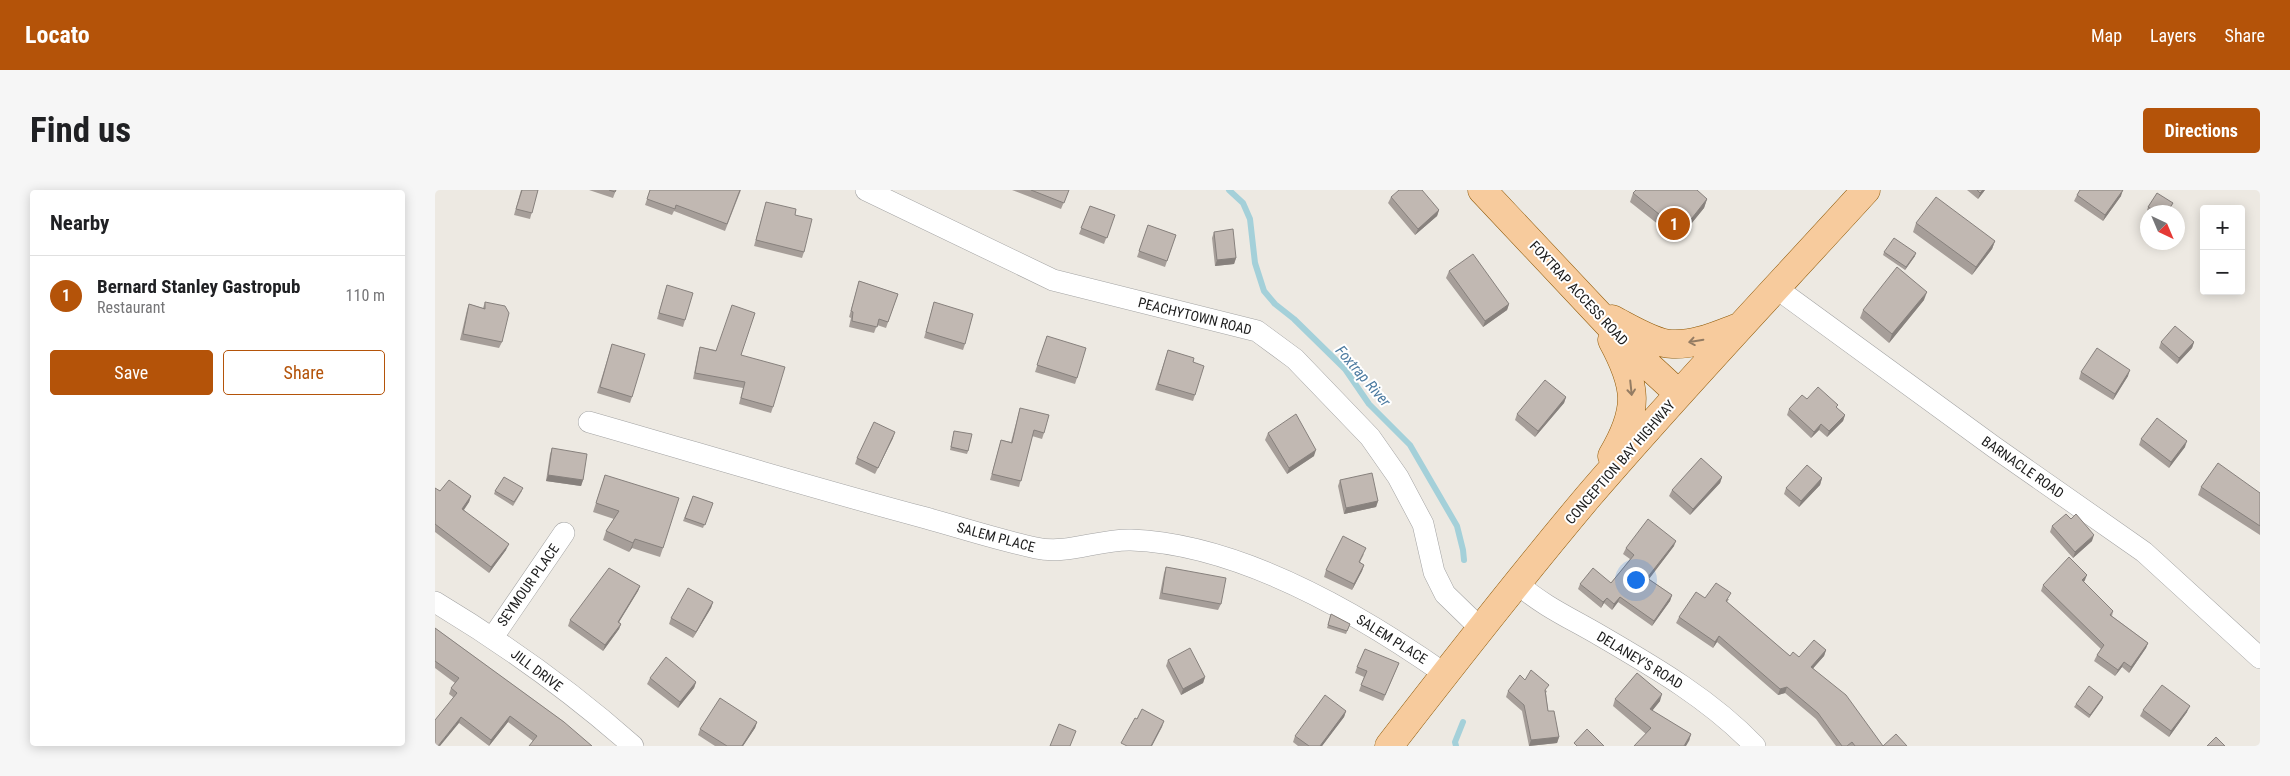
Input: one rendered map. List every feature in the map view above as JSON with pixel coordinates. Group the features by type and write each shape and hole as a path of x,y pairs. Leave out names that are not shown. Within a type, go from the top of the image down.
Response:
{"main road":[{"name":"FOXTRAP ACCESS ROAD","path":"1482,190 1639,357 1679,394"},
{"name":"CONCEPTION BAY HIGHWAY","path":"1389,746 1480,628 1587,499 1679,394 1866,190"},
{"path":"1597,312 1647,336 1671,344 1700,342 1742,326"},
{"path":"1587,499 1622,439 1632,411 1632,384 1623,360 1597,312"}],"street":[{"name":"PEACHYTOWN ROAD","path":"866,190 1053,280 1257,331 1265,336 1295,359 1370,437 1398,477 1423,524 1434,572 1445,594 1480,628"},
{"name":"BARNACLE ROAD","path":"1775,288 1994,447 2144,552 2260,658"},
{"name":"SALEM PLACE","path":"589,422 858,500 1039,549 1068,549 1129,540 1176,546 1227,558 1332,602 1390,636 1445,674"},
{"name":"SEYMOUR PLACE","path":"493,637 564,533"},
{"name":"DELANEY'S ROAD","path":"1518,584 1539,601 1632,654 1689,690 1719,711 1755,746"},
{"name":"JILL DRIVE","path":"435,602 493,637 576,699 633,746"}],"building":[{"path":"522,190 538,190 532,213 516,209"},
{"path":"650,190 740,190 727,224 676,205 675,209 647,199"},
{"path":"1031,190 1069,190 1064,203"},
{"path":"1399,190 1422,190 1439,210 1418,229 1391,197"},
{"path":"1636,190 1697,190 1707,199 1681,232 1633,193"},
{"path":"2080,190 2123,190 2105,215 2077,195"},
{"path":"2157,193 2173,203 2172,205 2149,205"},
{"path":"1936,197 1995,241 1976,267 1916,223"},
{"path":"766,202 796,209 795,215 812,219 804,252 756,240"},
{"path":"1090,206 1115,215 1107,238 1081,228"},
{"path":"1148,225 1176,235 1167,261 1139,251"},
{"path":"1233,229 1236,258 1217,260 1214,232"},
{"path":"1894,238 1916,253 1906,267 1884,252"},
{"path":"1473,254 1509,304 1485,321 1449,271"},
{"path":"1897,267 1927,292 1892,334 1863,310"},
{"path":"859,281 898,294 888,322 879,319 877,327 852,321 853,312 851,311"},
{"path":"667,285 693,293 685,320 659,313"},
{"path":"485,302 505,306 509,313 502,342 463,334 469,304 485,309"},
{"path":"934,302 973,314 965,344 926,332"},
{"path":"732,305 755,313 741,355 785,367 773,407 741,398 745,382 695,373 700,347 716,351"},
{"path":"2175,326 2194,342 2179,358 2161,342"},
{"path":"1047,336 1086,348 1077,378 1037,365"},
{"path":"612,344 645,354 632,397 600,387"},
{"path":"2097,348 2130,370 2115,394 2081,372"},
{"path":"1168,350 1194,358 1193,362 1204,366 1195,395 1158,384"},
{"path":"1545,380 1566,397 1538,431 1517,414"},
{"path":"1818,387 1838,405 1836,407 1845,415 1829,431 1821,424 1814,432 1789,409 1802,395 1807,399"},
{"path":"1020,408 1049,415 1044,433 1034,430 1021,481 992,474 1001,440 1012,443"},
{"path":"1296,414 1316,450 1289,468 1268,433"},
{"path":"2157,418 2187,441 2171,462 2141,439"},
{"path":"874,422 895,432 878,468 857,458"},
{"path":"954,431 972,434 968,451 951,447"},
{"path":"552,448 587,454 583,480 548,475"},
{"path":"1701,458 1722,477 1693,509 1672,490"},
{"path":"2218,463 2260,493 2260,526 2201,487"},
{"path":"1807,465 1822,478 1801,501 1786,488"},
{"path":"1372,473 1378,501 1346,508 1340,480"},
{"path":"605,475 679,498 663,548 635,539 633,543 606,531 619,511 596,503"},
{"path":"504,477 523,488 514,502 495,491"},
{"path":"449,480 471,496 462,509 509,544 491,567 435,524 435,488 440,491"},
{"path":"693,496 713,503 705,525 685,518"},
{"path":"2066,514 2071,519 2076,514 2094,535 2075,552 2052,526"},
{"path":"1648,519 1676,541 1647,578 1672,595 1654,621 1620,597 1614,604 1607,598 1603,602 1580,584 1593,568 1611,583 1634,555 1626,548"},
{"path":"1343,536 1366,548 1359,562 1364,565 1354,584 1326,570"},
{"path":"2069,557 2087,575 2082,580 2113,611 2110,615 2148,643 2131,667 2124,662 2118,670 2097,655 2104,645 2043,585"},
{"path":"1166,567 1226,578 1221,604 1162,593"},
{"path":"609,568 640,586 618,622 621,624 605,645 570,620"},
{"path":"1716,583 1731,593 1726,601 1790,656 1793,652 1799,657 1814,640 1826,650 1811,667 1846,695 1883,746 1855,746 1852,742 1847,746 1842,746 1818,713 1787,687 1780,689 1719,636 1715,642 1679,617 1696,592 1705,598"},
{"path":"688,588 713,602 696,632 671,618"},
{"path":"1331,614 1350,624 1347,631 1328,625"},
{"path":"435,628 564,722 592,746 529,746 537,736 510,716 491,740 461,717 438,746 435,746 435,720 457,693 451,688 459,678 435,661"},
{"path":"1190,648 1205,677 1183,689 1168,660"},
{"path":"1365,649 1399,663 1385,695 1361,685 1367,671 1357,667"},
{"path":"666,657 696,682 680,702 650,678"},
{"path":"1531,670 1549,685 1545,690 1548,711 1554,711 1559,737 1531,740 1524,705 1508,691 1520,675 1525,680"},
{"path":"1637,673 1662,694 1650,709 1691,734 1684,746 1634,746 1651,728 1615,699"},
{"path":"2162,685 2190,706 2171,731 2143,710"},
{"path":"2089,686 2103,697 2090,715 2076,704"},
{"path":"1325,695 1346,711 1320,746 1309,746 1295,736"},
{"path":"720,698 757,722 742,746 727,746 700,729"},
{"path":"1142,709 1164,721 1151,746 1127,746 1121,743 1135,718 1137,719"},
{"path":"1059,724 1076,731 1070,746 1050,746"},
{"path":"1587,729 1604,746 1577,746 1574,743"},
{"path":"1896,734 1907,746 1883,746"},
{"path":"2216,737 2225,746 2207,746"}],"waterway":[{"name":"Foxtrap River","path":"1229,190 1243,203 1250,219 1255,263 1264,291 1275,304 1294,319 1345,369 1369,404 1410,445 1457,526 1464,560"},
{"name":"Foxtrap River","path":"1456,746 1455,742 1463,722"}],"place":[{"name":"Bernard Stanley Gastropub","path":"1674,224"}]}
